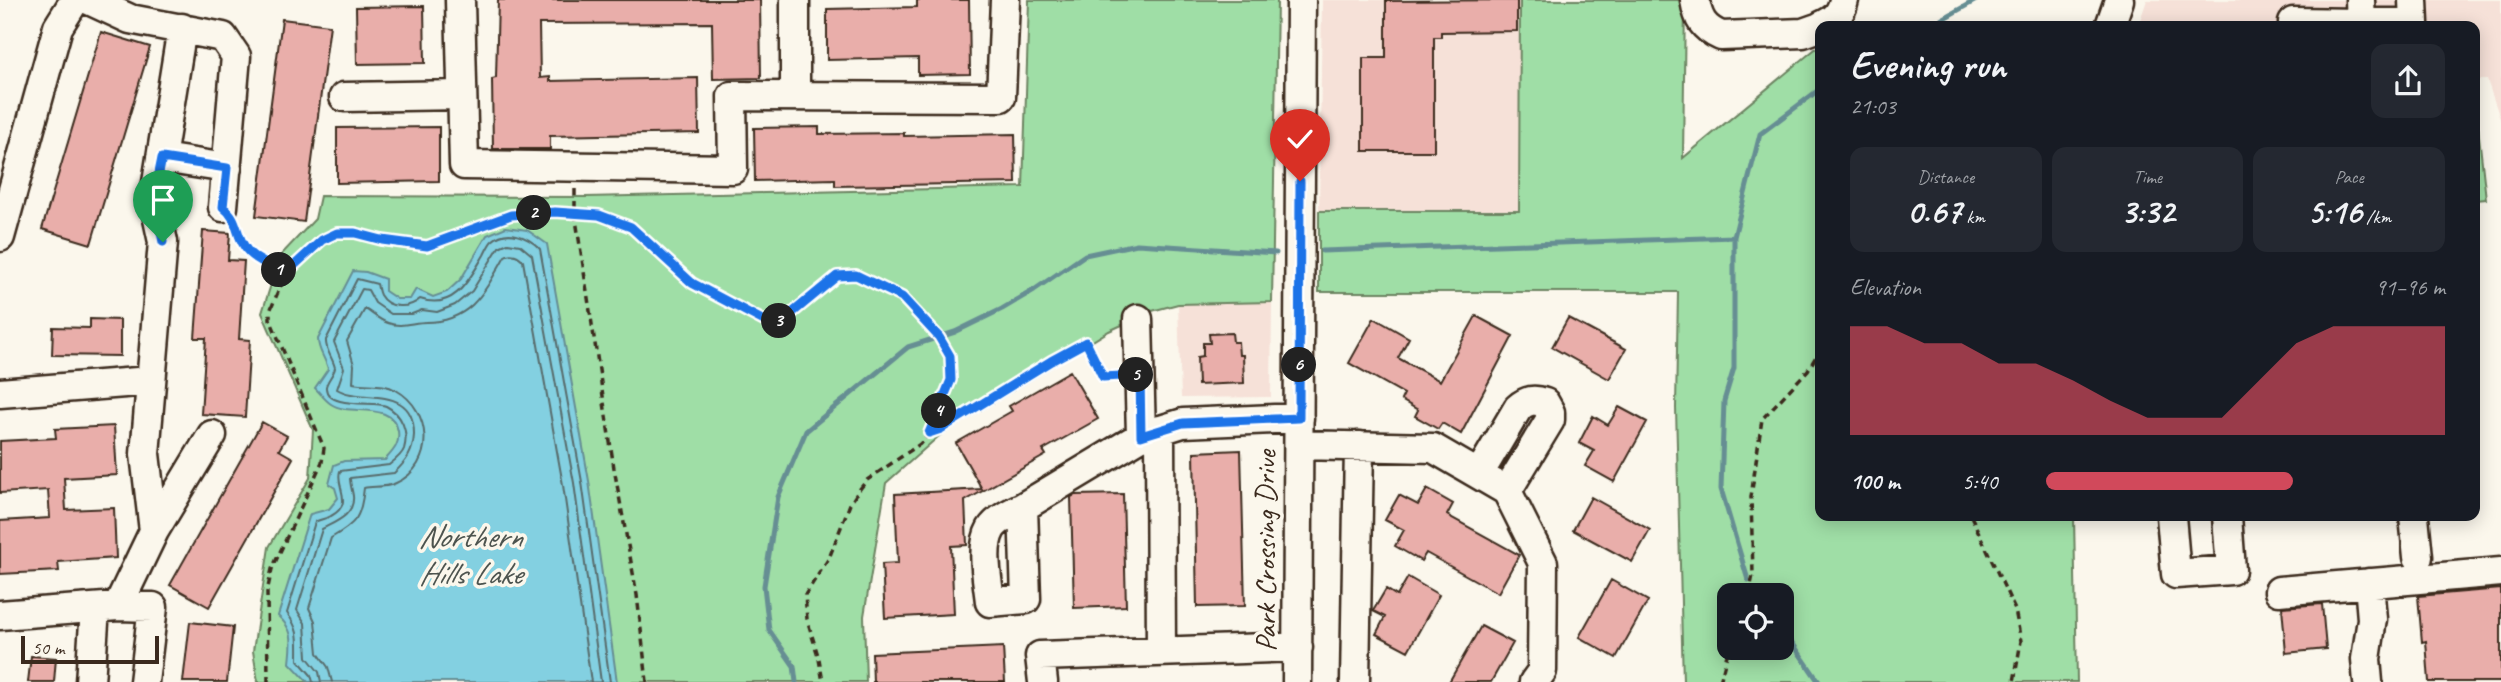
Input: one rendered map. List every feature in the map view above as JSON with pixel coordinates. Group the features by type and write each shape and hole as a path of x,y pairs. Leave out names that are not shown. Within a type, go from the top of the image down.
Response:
{"street":[{"path":"0,237 58,27 75,0"},
{"path":"89,0 130,19 223,37 236,56 223,207"},
{"path":"460,0 464,165 733,169 732,96 1001,97 1004,0"},
{"path":"795,0 795,96"},
{"name":"Park Crossing Drive","path":"1297,682 1301,0"},
{"path":"1696,0 1699,20 1709,31 1721,36 1803,33 1815,28"},
{"path":"1833,21 1842,10 1844,0"},
{"path":"2112,21 2119,0"},
{"path":"2413,0 2414,21"},
{"path":"2299,21 2360,11 2405,21"},
{"path":"154,531 145,454 149,381 163,242 155,205 182,28"},
{"path":"344,97 462,94"},
{"path":"162,158 227,168"},
{"path":"1138,319 1140,375 1151,433 1161,652"},
{"path":"0,393 149,381"},
{"path":"1479,474 1518,408 1525,402 1536,399 1545,403 1550,412 1550,420 1507,491"},
{"path":"1023,507 1151,433 1183,423 1299,431 1359,446 1433,448 1507,491 1543,563 1542,670 1534,682"},
{"path":"90,682 106,607 212,435"},
{"path":"1355,682 1359,446"},
{"path":"2171,521 2176,574 2231,570 2227,521"},
{"path":"2414,521 2418,557"},
{"path":"2279,590 2501,572"},
{"path":"2368,682 2366,659 2372,619 2369,583"},
{"path":"0,615 106,607 153,607 144,682"},
{"path":"2372,619 2385,656 2387,682"},
{"path":"1043,682 1040,656 1298,647"}],"path":[{"path":"574,166 575,213 614,468 637,595 647,682"},
{"path":"223,207 232,214 248,252 286,273"},
{"path":"268,682 267,592 272,569 322,462 324,448 270,319 270,311 286,273 322,240 337,233 355,233 427,246 511,215 575,213 599,215 631,227 692,283 764,321 778,322 786,318 837,276 856,275 902,297 939,337 950,356 951,380 929,433 920,444 867,480 859,490 850,504 829,558 805,595 807,619 823,682"},
{"path":"929,433 941,429 1086,342 1103,377 1140,375"},
{"path":"1752,583 1751,497 1762,419 1808,370 1815,358"},
{"path":"1974,521 2015,610 2021,641 2014,682"},
{"path":"1720,682 1726,660"}],"shaded area":[{"path":"1322,0 1520,0 1519,211 1319,211"},
{"path":"2147,0 2501,0 2501,121 2487,80 2480,80 2480,21 2140,21"},
{"path":"1272,302 1271,397 1181,398 1178,304"}],"green space":[{"path":"1029,0 1277,0 1272,302 1178,304 1152,311 1109,331 939,436 886,483 864,616 866,682 258,682 253,651 269,547 310,478 313,430 262,313 280,256 315,219 320,196 586,197 1023,187"},
{"path":"1520,0 1685,0 1683,158 1815,49 1815,521 2074,521 2077,682 1683,682 1676,408 1678,292 1319,292 1319,211 1519,211"},
{"path":"2480,144 2486,199 2480,200"}],"water":[{"name":"Northern Hills Lake","path":"506,227 527,230 547,244 589,481 617,682 308,682 290,663 290,632 278,616 310,514 329,509 338,498 335,488 329,484 334,465 344,461 385,460 396,447 398,440 394,421 388,416 379,412 339,408 315,388 328,369 318,339 353,271 366,272 385,279 385,291 397,299 410,299 416,289 433,297 447,292 461,279 487,235"}],"building":[{"path":"498,0 760,0 761,78 713,79 712,23 539,24 540,78 550,77 550,81 698,78 699,133 550,136 550,149 493,149 492,79 496,78"},
{"path":"917,0 969,0 970,74 918,75 918,58 827,60 827,9 917,7"},
{"path":"1517,0 1517,31 1441,32 1441,37 1434,37 1434,151 1363,151 1363,58 1386,58 1386,1"},
{"path":"424,6 425,63 357,64 356,7"},
{"path":"282,19 330,25 304,222 256,216"},
{"path":"101,32 150,47 91,244 42,229"},
{"path":"439,127 439,181 337,183 337,128"},
{"path":"819,127 819,134 1015,134 1016,183 835,186 835,179 755,181 754,128"},
{"path":"203,231 230,233 228,260 244,261 239,339 250,340 245,417 201,414 206,338 195,338"},
{"path":"1476,316 1513,336 1461,434 1442,423 1438,429 1415,416 1418,410 1401,400 1404,394 1349,363 1374,318 1409,338 1398,358 1440,381"},
{"path":"1568,318 1626,349 1609,379 1552,347"},
{"path":"90,319 120,320 120,356 52,355 53,327 90,328"},
{"path":"1232,333 1233,342 1238,342 1239,355 1243,355 1244,383 1198,385 1197,357 1203,356 1203,343 1210,343 1209,334"},
{"path":"1070,371 1098,419 1043,450 1046,455 965,501 967,545 951,546 954,614 885,618 882,564 898,563 895,494 982,489 956,443 1012,411 1009,406"},
{"path":"1619,407 1647,422 1614,482 1585,466 1594,451 1579,443 1593,416 1608,425"},
{"path":"262,422 287,436 279,450 293,458 209,607 170,585"},
{"path":"114,426 117,475 64,478 66,510 114,508 116,558 58,562 59,571 0,574 0,521 50,518 48,490 0,493 0,441 56,438 55,429"},
{"path":"1241,450 1245,606 1197,607 1194,452"},
{"path":"1427,489 1453,504 1447,515 1519,555 1498,593 1426,553 1421,561 1395,546 1404,530 1385,520 1399,495 1418,505"},
{"path":"1123,494 1126,606 1074,608 1071,497"},
{"path":"1591,497 1650,530 1632,562 1573,530"},
{"path":"1408,577 1439,595 1408,651 1376,634 1385,617 1373,611 1386,589 1397,596"},
{"path":"1611,580 1648,601 1616,658 1579,637"},
{"path":"2501,589 2501,682 2429,682 2426,641 2422,642 2418,596"},
{"path":"2322,604 2326,649 2286,653 2282,607"},
{"path":"190,622 233,627 227,682 183,682"},
{"path":"1481,626 1513,643 1491,682 1449,682"},
{"path":"1003,647 1005,682 873,682 872,653"},
{"path":"31,656 56,658 54,682 28,682"}],"waterway":[{"path":"1939,21 1976,0"},
{"path":"1748,580 1721,489 1724,401 1734,368 1734,237 1760,134 1815,93"},
{"path":"1322,251 1734,237"},
{"path":"796,682 794,666 769,630 764,586 778,497 806,431 908,347 955,332 1002,309 1085,255 1137,244 1276,253"},
{"path":"1794,646 1819,682"}],"route":[{"path":"163,242 155,205 162,158 227,168 223,207 232,214 240,238 248,252 286,273 322,240 337,233 355,233 427,246 511,215 555,212 599,215 631,227 692,283 764,321 778,322 786,318 837,276 856,275 902,297 939,337 950,356 951,380 929,433 941,429 1086,342 1103,377 1140,375 1141,436 1183,423 1299,418 1300,181"}]}
